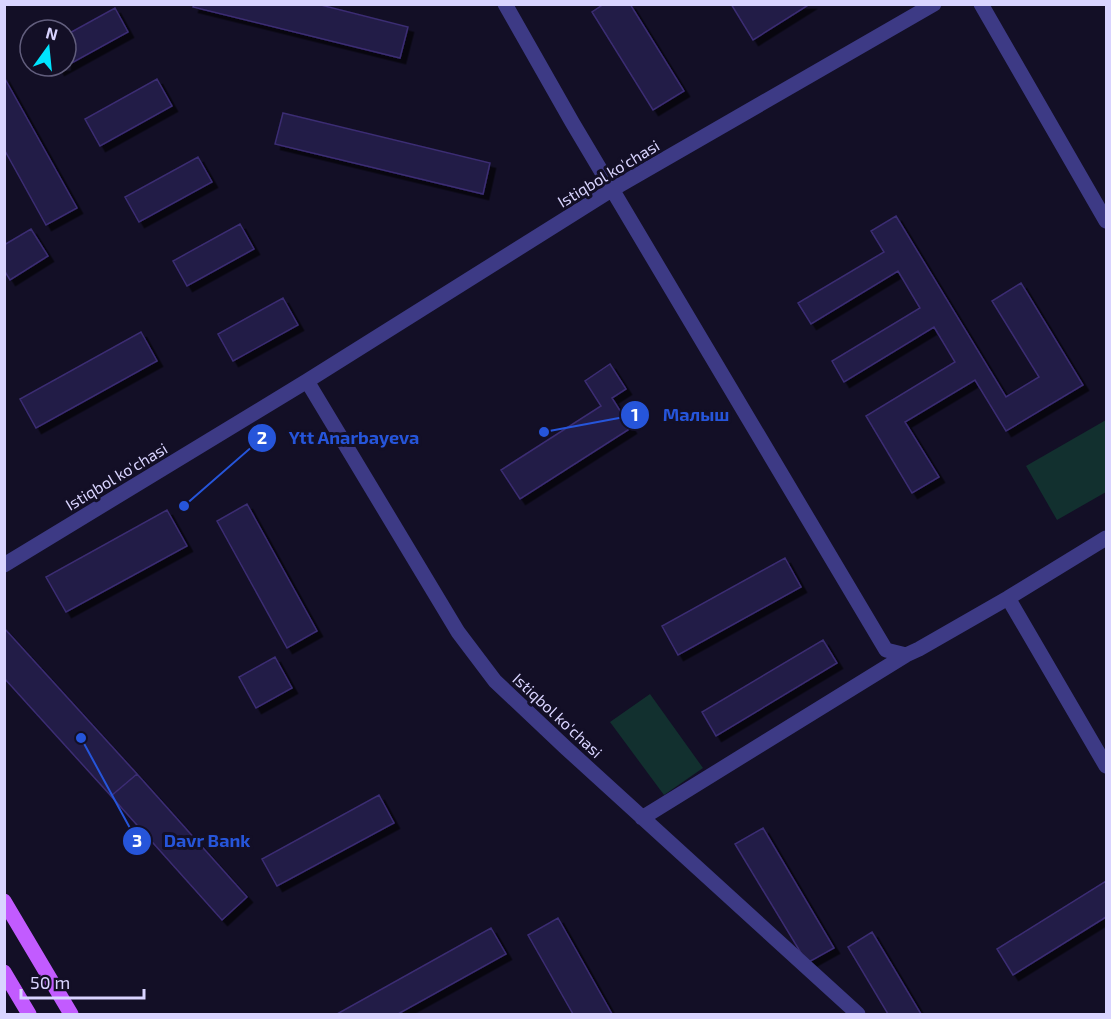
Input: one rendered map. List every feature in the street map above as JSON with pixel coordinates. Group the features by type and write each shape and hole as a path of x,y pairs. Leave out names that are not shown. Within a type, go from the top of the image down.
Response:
{"main road":[{"path":"4,901 71,1014"},
{"path":"4,972 29,1014"}],"street":[{"path":"505,4 572,122 886,650 906,654"},
{"name":"Istiqbol ko'chasi","path":"4,565 307,381 613,189 934,4"},
{"path":"981,4 1107,221"},
{"name":"Istiqbol ko'chasi","path":"307,381 458,632 495,681 858,1014"},
{"path":"642,818 906,654 919,649 1008,598 1107,538"},
{"path":"1008,598 1101,744 1107,766"}],"green space":[{"path":"1106,420 1106,492 1057,520 1026,466"},
{"path":"650,694 703,768 664,795 610,722"}],"building":[{"path":"194,4 317,4 408,27 400,58 193,7"},
{"path":"604,4 630,4 684,91 653,110 592,12"},
{"path":"731,4 810,4 753,40"},
{"path":"115,8 128,32 78,60 78,28"},
{"path":"4,77 77,208 46,225 4,149"},
{"path":"157,79 172,106 100,146 85,119"},
{"path":"283,113 490,163 483,194 275,144"},
{"path":"198,157 212,182 139,222 125,197"},
{"path":"896,216 1006,397 1039,377 992,301 1021,283 1083,385 1006,431 975,380 905,422 939,477 912,493 866,416 955,362 934,327 844,382 832,361 920,308 898,271 811,324 798,303 884,252 871,231"},
{"path":"240,224 254,249 187,286 173,261"},
{"path":"31,229 48,256 10,280 4,270 4,245"},
{"path":"283,298 298,325 233,361 218,334"},
{"path":"141,332 157,361 36,428 20,399"},
{"path":"610,364 626,389 612,398 631,428 520,499 501,470 601,406 585,381"},
{"path":"247,504 317,631 287,648 217,521"},
{"path":"167,510 187,546 66,612 46,577"},
{"path":"785,558 801,587 678,655 662,626"},
{"path":"4,628 137,774 111,796 4,678"},
{"path":"823,640 837,663 716,736 702,712"},
{"path":"275,657 292,688 256,708 239,677"},
{"path":"137,774 247,897 222,920 111,796"},
{"path":"379,795 394,823 277,886 262,859"},
{"path":"763,828 834,948 807,963 735,844"},
{"path":"1106,881 1106,917 1013,975 997,949"},
{"path":"558,918 612,1014 573,1014 528,935"},
{"path":"491,928 506,954 398,1014 337,1014"},
{"path":"872,932 921,1014 888,1014 848,947"}],"place":[{"name":"Малыш","path":"544,432"},
{"name":"Ytt Anarbayeva","path":"184,506"},
{"name":"Davr Bank","path":"81,738"}]}
